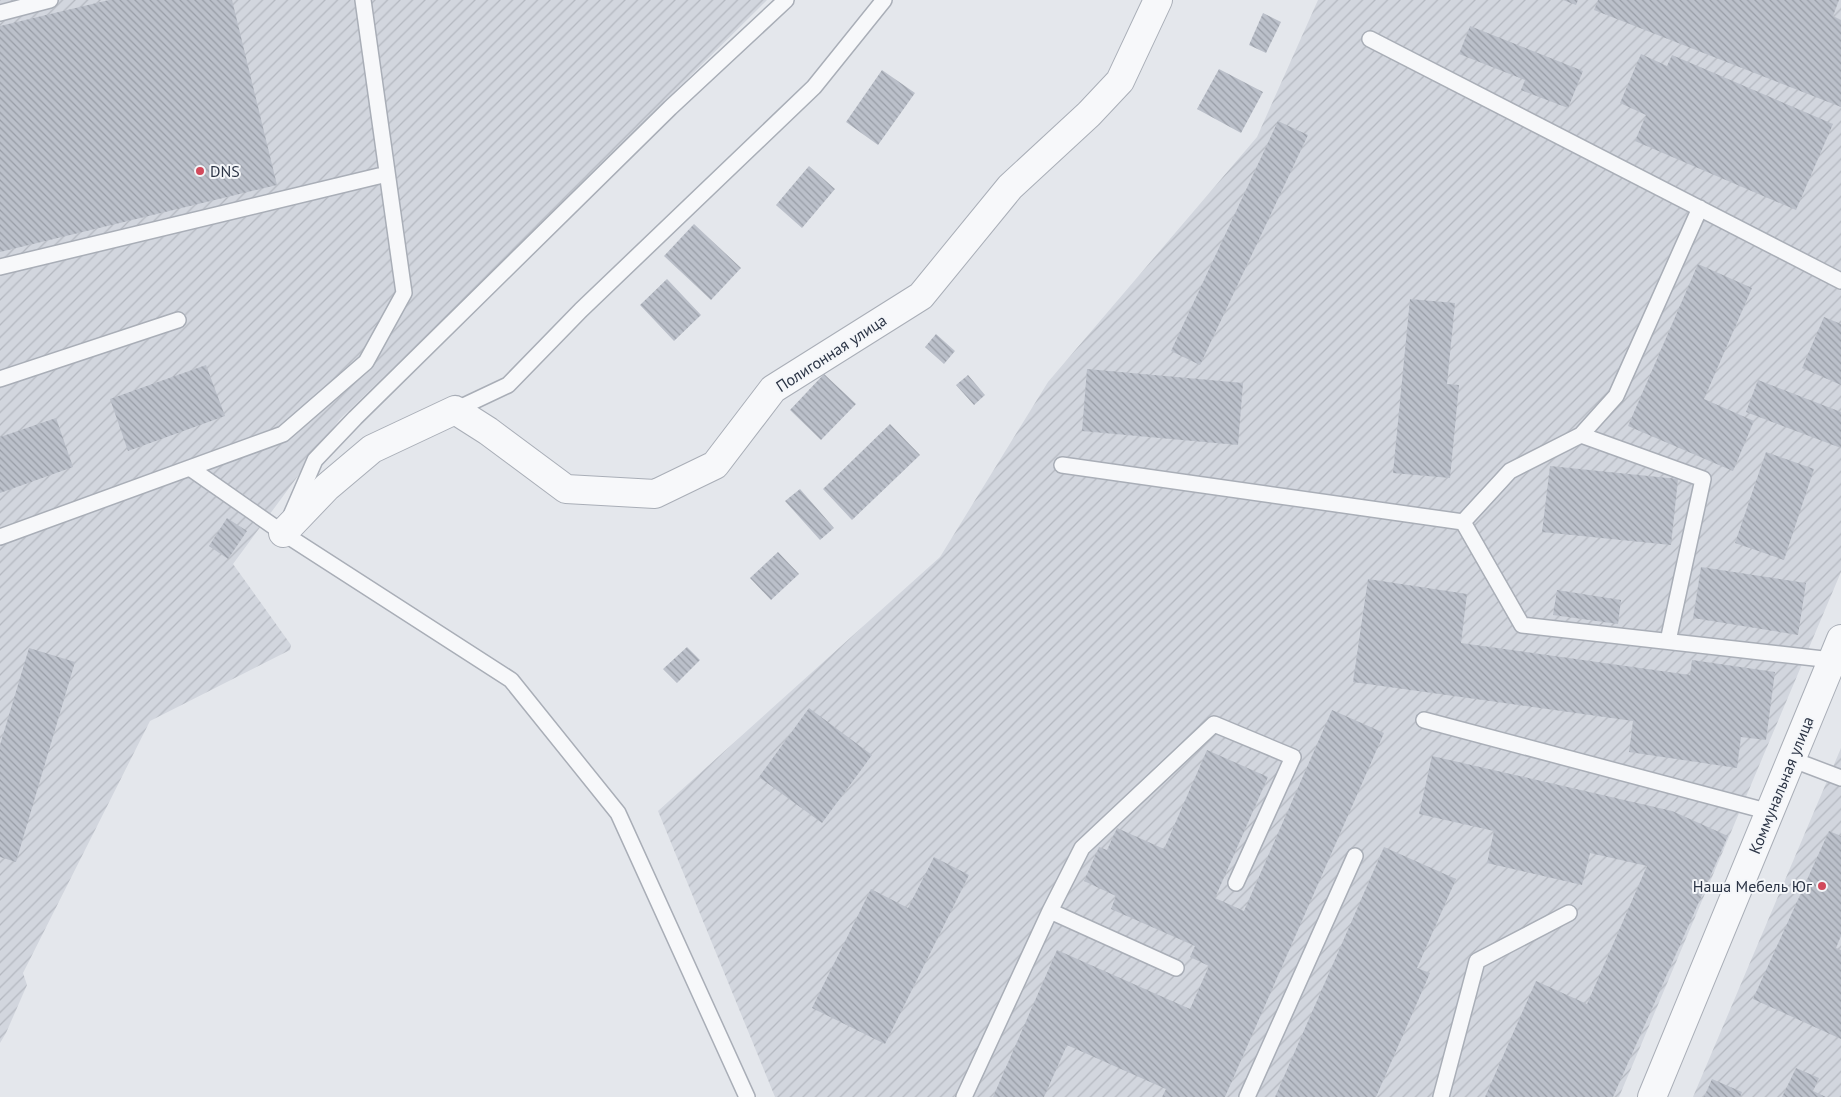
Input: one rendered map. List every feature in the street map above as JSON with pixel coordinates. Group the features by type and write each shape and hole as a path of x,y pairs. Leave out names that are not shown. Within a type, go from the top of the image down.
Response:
{"street":[{"name":"Полигонная улица","path":"455,410 488,431 566,489 655,494 714,465 773,389 922,296 1010,188 1089,114 1120,81 1158,0"},
{"path":"283,533 327,488 372,449 455,410"},
{"name":"Коммунальная улица","path":"1652,1097 1837,650"}],"lane":[{"path":"0,13 50,0"},
{"path":"0,537 283,434 366,362 404,293 363,0"},
{"path":"283,533 315,460 348,425 670,108 786,0"},
{"path":"455,410 508,384 581,310 814,87 884,0"},
{"path":"1370,39 1841,281"},
{"path":"0,267 387,174"},
{"path":"1463,522 1510,471 1581,435 1616,396 1700,208"},
{"path":"0,379 178,320"},
{"path":"1581,435 1703,479 1668,642"},
{"path":"1062,465 1463,522"},
{"path":"190,468 283,533 511,680 618,813 747,1097"},
{"path":"1463,522 1522,625 1668,642 1837,650"},
{"path":"1424,720 1770,812"},
{"path":"964,1097 1050,910 1082,848 1214,724 1293,757 1236,883"},
{"path":"1791,759 1841,778"},
{"path":"1247,1097 1355,856"},
{"path":"1050,910 1176,968"},
{"path":"1441,1097 1477,961 1569,913"}],"shaded area":[{"path":"0,0 767,0 513,252 340,419 233,564 291,645 290,650 150,721 23,973 27,985 0,1043"},
{"path":"1318,0 1841,0 1841,572 1619,1097 775,1097 658,811 940,557 1048,382 1257,137"},
{"path":"1841,748 1841,1097 1693,1097"}],"building":[{"path":"109,0 232,0 277,185 0,252 0,26"},
{"path":"1563,0 1578,0 1576,5"},
{"path":"1598,0 1839,0 1833,16 1841,20 1841,107 1594,10"},
{"path":"1263,13 1281,22 1266,53 1249,45"},
{"path":"1470,26 1583,71 1568,108 1521,90 1525,80 1459,54"},
{"path":"1641,54 1667,66 1672,55 1833,124 1796,210 1635,141 1646,115 1620,103"},
{"path":"1219,69 1263,92 1241,133 1197,109"},
{"path":"882,70 915,93 878,145 846,122"},
{"path":"1278,121 1308,135 1200,365 1171,351"},
{"path":"809,166 835,189 802,228 776,205"},
{"path":"694,224 741,268 711,300 664,256"},
{"path":"1698,264 1752,288 1704,399 1754,421 1733,471 1628,426"},
{"path":"667,279 701,315 674,341 640,305"},
{"path":"1410,299 1455,303 1447,384 1459,385 1450,478 1393,473"},
{"path":"1824,317 1841,324 1841,385 1802,368"},
{"path":"936,334 955,351 944,364 925,347"},
{"path":"206,365 225,416 128,451 110,399"},
{"path":"1087,369 1243,383 1238,445 1082,431"},
{"path":"824,374 856,404 821,440 790,410"},
{"path":"968,375 985,395 974,405 956,385"},
{"path":"1758,380 1841,412 1841,448 1746,412"},
{"path":"56,418 73,467 0,493 0,437"},
{"path":"890,424 920,455 852,520 823,489"},
{"path":"1766,452 1814,469 1784,560 1735,543"},
{"path":"1550,466 1678,479 1671,545 1542,532"},
{"path":"800,489 834,528 820,540 785,501"},
{"path":"227,518 247,531 228,559 209,546"},
{"path":"778,552 799,574 771,600 750,578"},
{"path":"1701,567 1806,583 1798,635 1693,618"},
{"path":"1368,579 1467,594 1461,643 1690,675 1692,660 1775,672 1766,740 1741,737 1737,768 1629,752 1633,721 1353,682"},
{"path":"1557,590 1621,600 1618,624 1553,615"},
{"path":"687,647 700,660 677,683 663,669"},
{"path":"29,648 75,662 16,862 0,857 0,745"},
{"path":"809,708 872,755 822,823 759,777"},
{"path":"1332,710 1384,733 1225,1097 1162,1097 1166,1089 1067,1045 1044,1097 993,1097 1057,950 1190,1009 1209,966 1190,957 1195,946 1111,909 1116,896 1084,881 1099,847 1107,850 1117,828 1164,849 1207,750 1268,777 1215,898 1244,911"},
{"path":"1432,756 1672,811 1728,836 1613,1097 1485,1097 1536,981 1587,1004 1647,866 1590,853 1582,885 1487,863 1494,831 1419,814"},
{"name":"Наша Мебель Юг","path":"1829,831 1841,836 1841,936 1836,948 1841,950 1841,1039 1753,999"},
{"path":"1384,847 1456,879 1417,968 1430,973 1376,1097 1275,1097"},
{"path":"934,857 969,875 885,1044 812,1008 871,889 908,908"},
{"path":"1796,1068 1819,1078 1813,1091 1826,1097 1782,1097"},
{"path":"1712,1079 1742,1092 1740,1097 1704,1097"}],"place":[{"name":"DNS","path":"200,171"},
{"name":"Наша Мебель Юг","path":"1822,886"}]}
